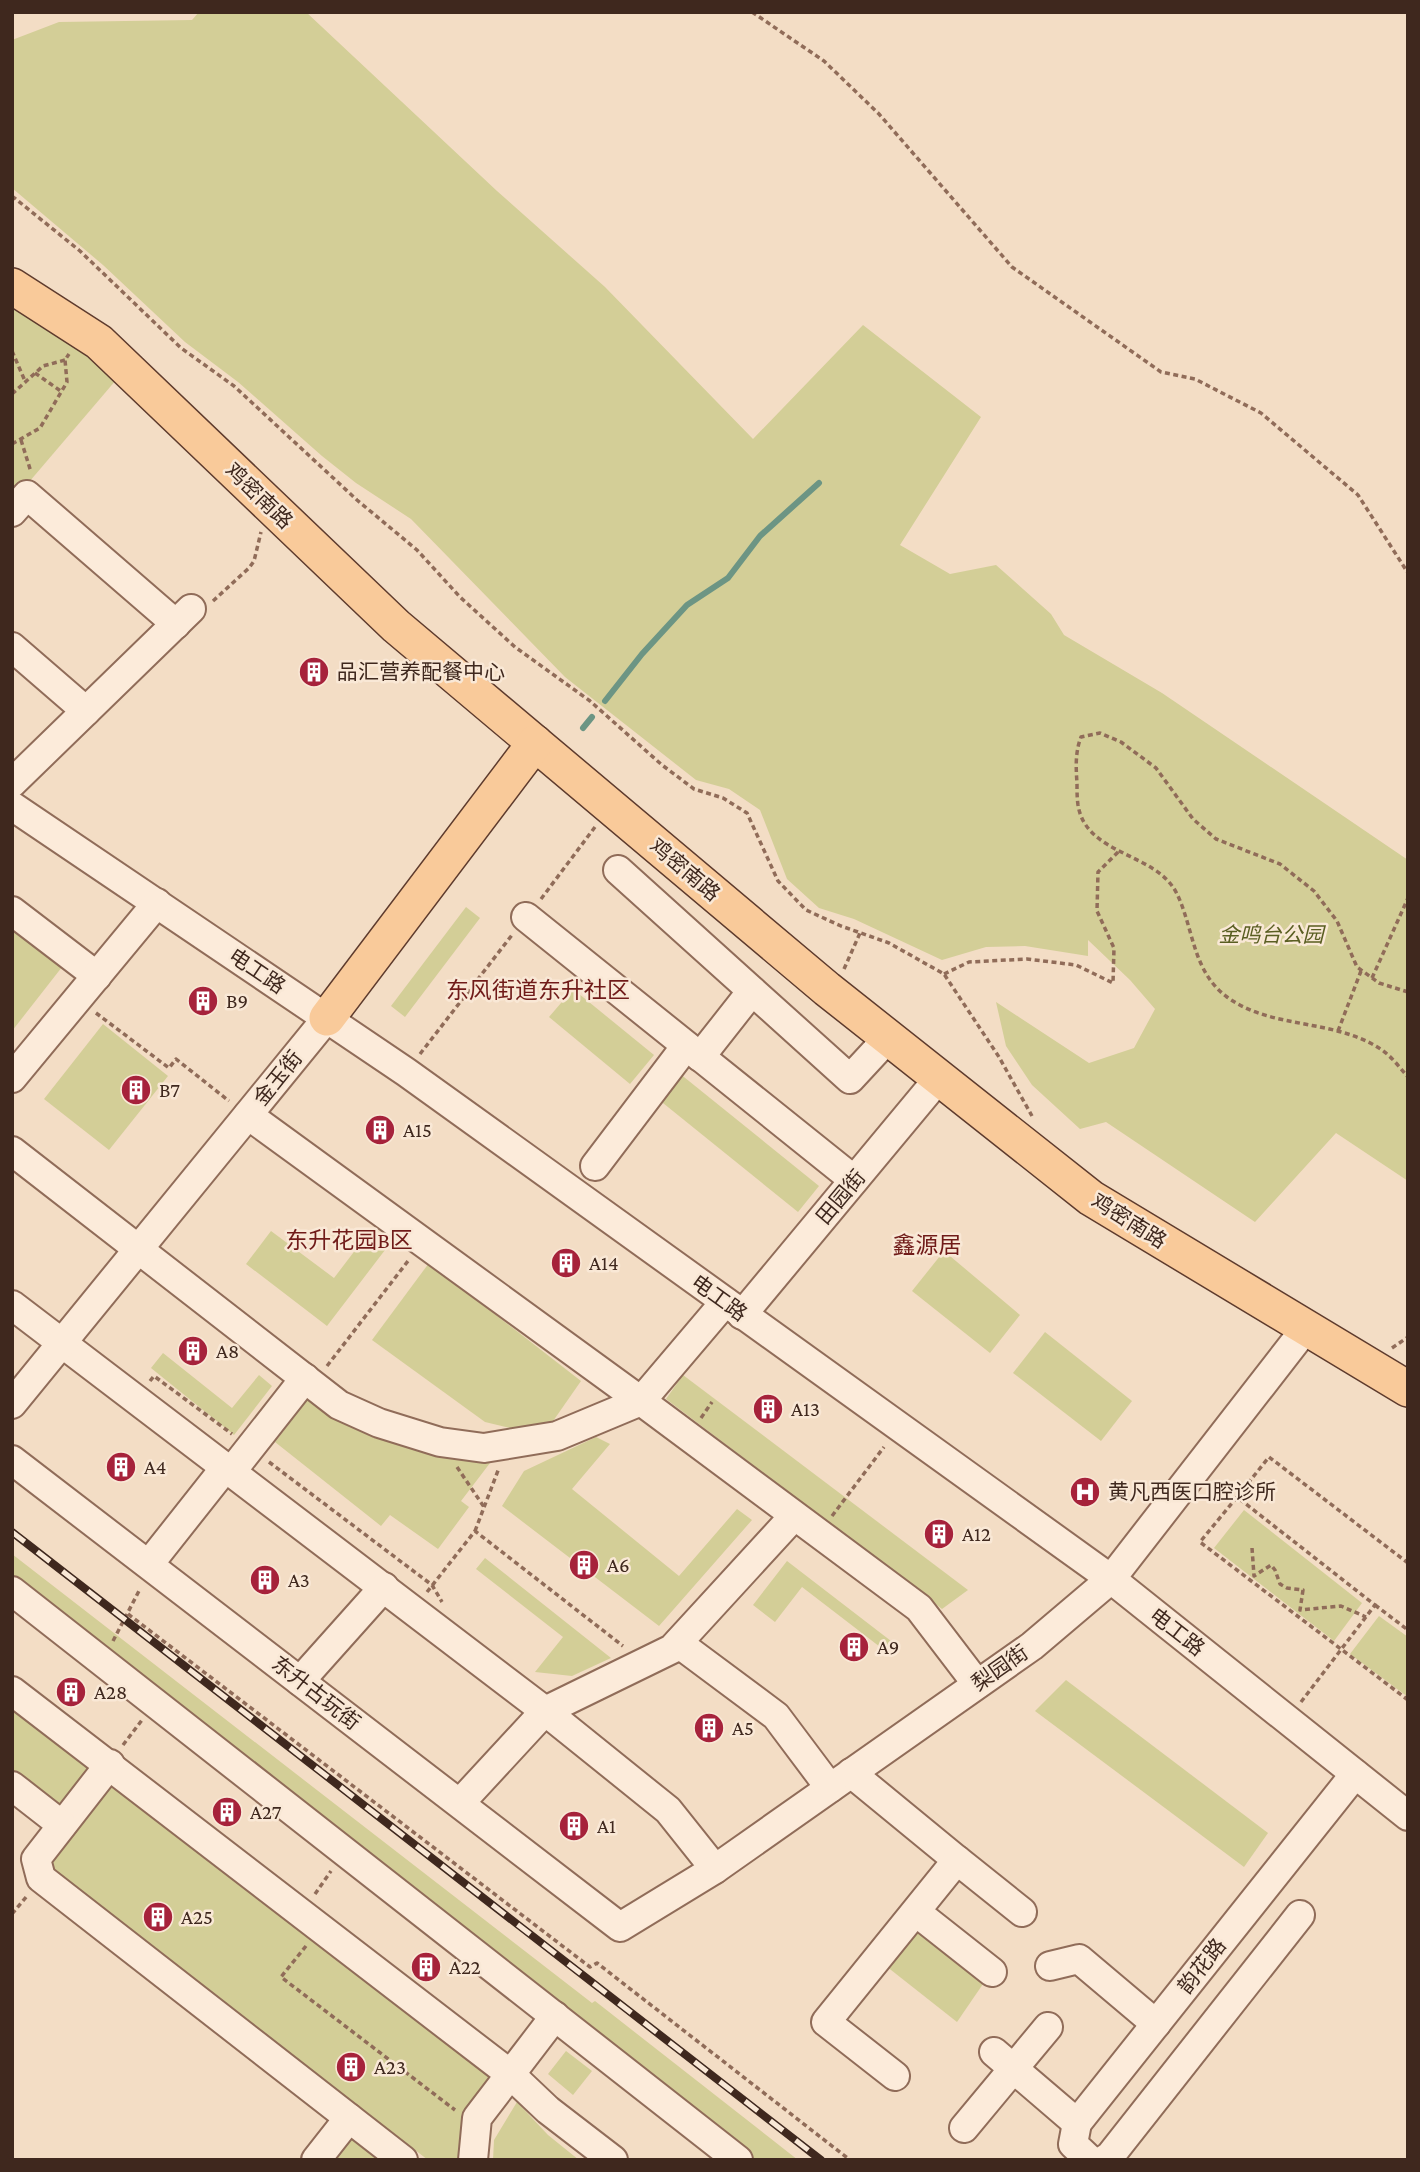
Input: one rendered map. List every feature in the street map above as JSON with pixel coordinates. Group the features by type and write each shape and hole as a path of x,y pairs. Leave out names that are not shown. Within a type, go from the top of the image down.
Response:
{"main road":[{"name":"鸡密南路","path":"12,286 99,342 396,626 816,981 888,1038 1091,1198 1408,1389"},
{"name":"金玉街","path":"327,1018 534,743"}],"street":[{"path":"12,783 183,616 20,504"},
{"path":"12,647 86,711"},
{"name":"电工路","path":"12,806 406,1072 1111,1579 1408,1816"},
{"path":"618,870 850,1079 888,1038"},
{"path":"12,1078 157,903"},
{"path":"12,911 97,976"},
{"path":"526,918 854,1180"},
{"path":"595,1166 693,1051 752,991"},
{"name":"金玉街","path":"12,1404 327,1018"},
{"name":"田园街","path":"641,1401 734,1309 854,1180 939,1078"},
{"path":"248,1115 641,1401 919,1608 977,1685"},
{"path":"12,1151 138,1250 314,1374 340,1405 379,1423 440,1442 484,1448 557,1436 641,1401"},
{"path":"12,1305 545,1711 668,1810 715,1869"},
{"name":"梨园街","path":"620,1927 715,1869 977,1685 1032,1646 1111,1579 1306,1328"},
{"path":"149,1564 314,1374"},
{"name":"东升古玩街","path":"12,1460 620,1927"},
{"path":"460,1803 545,1711 672,1649 794,1516"},
{"path":"300,1681 384,1587"},
{"path":"12,1591 738,2160"},
{"path":"678,1643 776,1716 840,1781 957,1860 1022,1912"},
{"path":"12,1691 110,1763 510,2074 548,2109 612,2160"},
{"path":"110,1763 36,1859 41,1878 403,2160"},
{"name":"韵花路","path":"1077,2123 1355,1773"},
{"path":"12,1786 62,1825"},
{"path":"895,2076 826,2022 957,1860"},
{"path":"916,1912 992,1972"},
{"path":"1104,2160 1110,2156 1300,1915"},
{"path":"1233,1927 1267,1956"},
{"path":"1050,1966 1079,1959 1184,2062"},
{"path":"1189,1982 1225,2010"},
{"path":"473,2160 477,2118 555,2016"},
{"path":"964,2128 1003,2060 1048,2026"},
{"path":"1003,2060 1077,2123 1073,2144 1090,2160"},
{"path":"1108,2085 1144,2113"},
{"path":"316,2160 349,2118"}],"path":[{"path":"752,12 824,61 879,114 1012,267 1161,372 1195,379 1261,413 1358,495 1408,573"},
{"path":"12,196 80,251 181,348 234,386 356,500 417,550 460,597 514,647 590,701 662,765 694,789 723,798 747,813 778,881 806,910 890,943 944,974 999,1057 1037,1125"},
{"path":"12,394 43,366 65,360 86,334"},
{"path":"12,351 25,381"},
{"path":"12,444 40,428 67,382 65,360"},
{"path":"35,373 62,392"},
{"path":"20,504 33,485 28,458 21,440"},
{"path":"183,616 215,600 250,568 264,524"},
{"path":"1408,992 1379,984 1357,967 1337,921 1314,891 1280,864 1216,839 1193,819 1156,768 1121,742 1100,733 1080,737 1075,752 1078,808 1088,828 1109,846 1164,874 1177,894 1196,955 1208,978 1226,996 1253,1013 1350,1034 1383,1051 1408,1077"},
{"path":"406,1072 601,820"},
{"path":"944,974 969,962 1027,959 1076,965 1113,982 1114,948 1097,911 1098,872 1119,851"},
{"path":"1372,978 1408,898"},
{"path":"842,972 860,933"},
{"path":"1338,1031 1361,970"},
{"path":"78,999 169,1068 176,1059 248,1115"},
{"path":"314,1374 422,1243"},
{"path":"135,1399 154,1376 432,1585 443,1604"},
{"path":"440,1442 484,1507"},
{"path":"413,1609 475,1531 508,1444"},
{"path":"818,1534 884,1447"},
{"path":"1408,1563 1269,1457 1200,1542 1408,1700"},
{"path":"1237,1497 1408,1630"},
{"path":"475,1531 644,1663"},
{"path":"1252,1548 1254,1576 1271,1565 1280,1584 1287,1588 1303,1590 1300,1610 1341,1606 1366,1617"},
{"path":"104,1664 149,1564"},
{"path":"1287,1720 1375,1605"},
{"path":"128,1614 590,1966 597,1963 850,2160"},
{"path":"110,1763 155,1703"},
{"path":"345,1852 281,1977 476,2126"}],"green space":[{"name":"金鸣台公园","path":"199,12 306,12 497,191 605,287 753,439 863,325 981,417 900,545 950,574 996,565 1051,614 1064,635 1162,693 1408,860 1408,1181 1336,1133 1255,1222 1106,1122 1080,1129 1032,1085 1006,1046 996,1002 1089,1063 1134,1048 1155,1009 1130,980 1088,940 1088,956 1025,946 986,947 942,960 854,919 819,908 787,879 760,810 729,789 696,780 565,677 411,519 356,483 322,456 238,382 185,342 103,265 12,188 12,40 59,22 192,20"},
{"path":"12,298 122,373 12,502"},
{"path":"466,907 480,918 405,1017 391,1006"},
{"path":"12,928 62,967 12,1031"},
{"path":"573,989 654,1055 630,1084 549,1017"},
{"path":"103,1024 168,1076 109,1150 44,1099"},
{"path":"679,1073 819,1186 798,1212 658,1099"},
{"path":"271,1231 334,1278 366,1236 385,1250 327,1326 246,1264"},
{"path":"944,1251 1020,1315 990,1353 912,1291"},
{"path":"429,1263 581,1381 551,1424 514,1429 485,1422 372,1340"},
{"path":"1045,1332 1132,1401 1101,1441 1013,1373"},
{"path":"163,1353 232,1408 259,1375 272,1386 234,1435 151,1368"},
{"path":"683,1375 968,1590 942,1609 666,1399"},
{"path":"314,1391 389,1438 490,1463 461,1501 469,1507 438,1549 390,1515 381,1526 275,1442"},
{"path":"596,1437 610,1444 572,1489 679,1576 737,1509 752,1520 659,1626 502,1506 524,1471"},
{"path":"1244,1510 1362,1603 1334,1641 1214,1548"},
{"path":"12,1554 798,2160 756,2160 12,1579"},
{"path":"485,1558 611,1658 572,1676 535,1672 563,1637 476,1569"},
{"path":"787,1561 891,1641 884,1650 802,1587 775,1622 753,1605"},
{"path":"1379,1616 1408,1637 1408,1697 1350,1654"},
{"path":"1066,1680 1268,1833 1244,1867 1035,1711"},
{"path":"12,1709 93,1768 63,1809 12,1771"},
{"path":"112,1781 496,2076 463,2160 428,2160 47,1866"},
{"path":"917,1927 985,1981 957,2022 886,1966"},
{"path":"566,2051 592,2071 573,2095 548,2074"},
{"path":"517,2102 548,2135 579,2160 493,2160 494,2140"},
{"path":"346,2132 379,2160 324,2160"}],"waterway":[{"path":"605,701 642,654 687,605 728,578 760,536 819,483"},
{"path":"583,728 592,717"}],"railway":[{"path":"12,1532 821,2160"}],"place":[{"name":"品汇营养配餐中心","path":"314,672"},
{"name":"B9","path":"203,1001"},
{"name":"B7","path":"136,1090"},
{"name":"A15","path":"380,1130"},
{"name":"A14","path":"566,1263"},
{"name":"A8","path":"193,1351"},
{"name":"A13","path":"768,1409"},
{"name":"A4","path":"121,1467"},
{"name":"黄凡西医口腔诊所","path":"1085,1492"},
{"name":"A12","path":"939,1534"},
{"name":"A6","path":"584,1565"},
{"name":"A3","path":"265,1580"},
{"name":"A9","path":"854,1647"},
{"name":"A28","path":"71,1692"},
{"name":"A5","path":"709,1728"},
{"name":"A27","path":"227,1812"},
{"name":"A1","path":"574,1826"},
{"name":"A25","path":"158,1917"},
{"name":"A22","path":"426,1967"},
{"name":"A23","path":"351,2067"}],"district":[{"name":"东风街道东升社区","path":"538,990"},
{"name":"东升花园B区","path":"349,1240"},
{"name":"鑫源居","path":"927,1245"}]}
